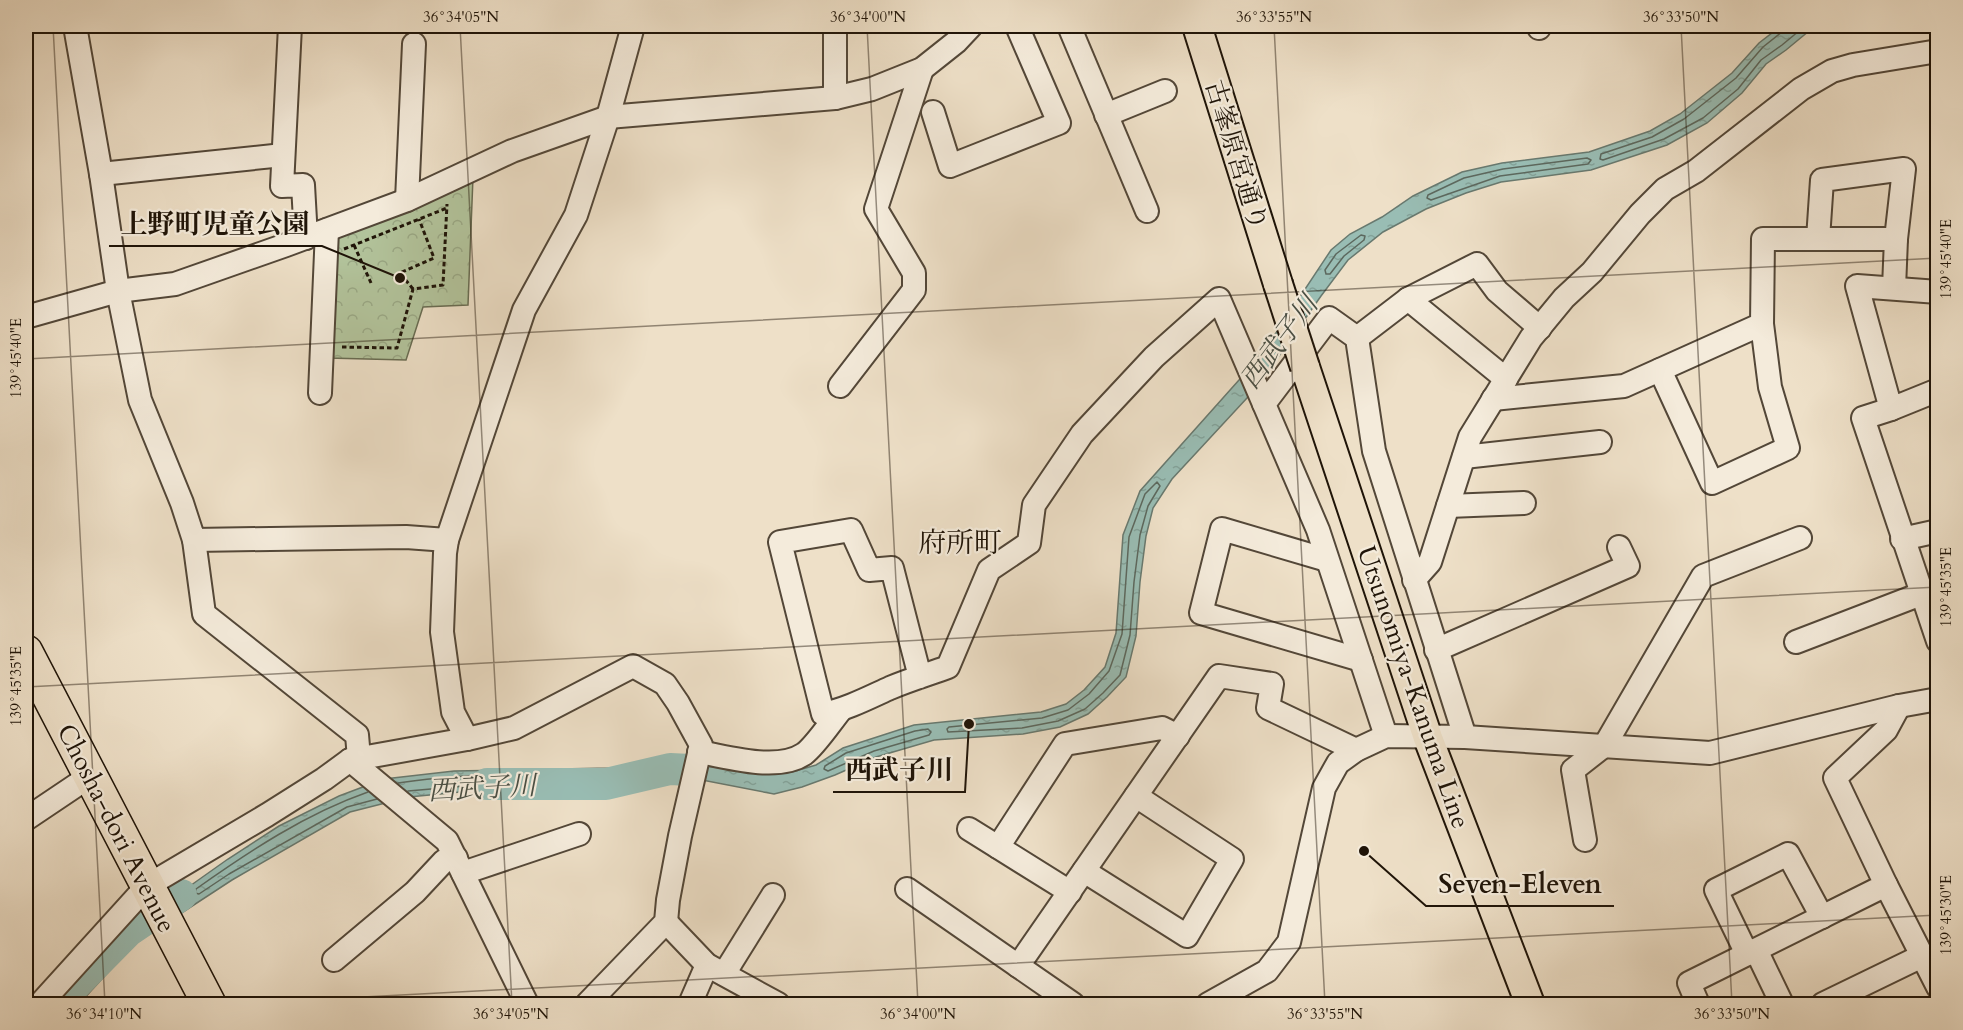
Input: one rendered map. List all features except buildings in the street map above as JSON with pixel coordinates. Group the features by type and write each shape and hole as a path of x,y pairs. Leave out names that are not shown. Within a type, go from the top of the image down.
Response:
{"highway":[{"name":"Chosha-dori Avenue","path":"26,652 33,684 90,776 209,1005"}],"main road":[{"name":"古峯原宮通り","path":"1197,26 1305,367"},
{"name":"Utsunomiya-Kanuma Line","path":"1305,367 1428,738 1530,1005"}],"street":[{"path":"75,26 101,174 118,291 140,400 182,503 194,540 204,615 357,735 355,759"},
{"path":"291,26 282,186 303,185 316,234 320,393"},
{"path":"467,739 453,712 442,633 447,540 524,310 576,216 608,117 633,26"},
{"path":"834,98 835,26"},
{"path":"26,318 118,291 175,284 406,200 512,152 608,117 834,98 872,89 922,69 956,42 971,26"},
{"path":"933,112 950,166 1059,123 1017,26"},
{"path":"1069,26 1147,211"},
{"path":"406,200 414,44"},
{"path":"1414,580 1430,562 1470,437 1493,399 1531,338 1564,298 1592,272 1640,214 1665,189 1696,171 1801,89 1832,71 1853,65 1938,51"},
{"path":"840,386 914,290 914,273 876,209 922,69"},
{"path":"1106,115 1165,92"},
{"path":"101,174 284,155"},
{"path":"1818,239 1822,180 1904,169 1896,239 1894,288"},
{"path":"1660,370 1712,483 1788,448 1770,387 1762,324 1763,239 1896,239"},
{"path":"1357,338 1408,299 1477,264 1497,291 1540,328"},
{"path":"1891,409 1857,286 1938,292"},
{"path":"920,677 892,568 870,570 851,530 780,543 824,714 840,711 892,687 920,677 948,667 989,570 1029,543 1034,505 1082,434 1154,357 1219,299 1318,530 1386,736"},
{"path":"1408,299 1506,379"},
{"path":"1264,404 1329,318 1357,338 1374,451 1465,737"},
{"path":"1493,399 1624,386 1762,324"},
{"path":"1938,390 1863,418 1938,641"},
{"path":"1464,457 1600,442"},
{"path":"1448,506 1524,504"},
{"path":"1328,560 1222,528 1201,613 1361,660"},
{"path":"1902,539 1938,531"},
{"path":"194,540 406,537 447,540"},
{"path":"1585,840 1573,770 1605,746 1703,576 1800,538"},
{"path":"1436,650 1628,566 1619,547"},
{"path":"1796,642 1921,594"},
{"path":"40,1005 150,892 355,759 467,739 514,728 633,666 664,684 678,703 701,745 680,836 666,922 587,1005"},
{"path":"1018,966 1219,676 1272,684 1268,708 1356,750"},
{"path":"1208,1005 1267,971 1289,942 1324,788 1338,763 1356,750 1386,736 1465,737 1710,753 1899,706 1938,699"},
{"path":"1899,706 1886,730 1835,778 1938,987"},
{"path":"699,752 772,764 796,758 806,753 840,711"},
{"path":"998,847 1065,744 1162,728 1178,736"},
{"path":"355,759 447,841 527,1005"},
{"path":"26,819 90,776"},
{"path":"1084,871 1188,936 1232,859 1136,796"},
{"path":"969,829 1070,892"},
{"path":"334,960 415,892 444,861 459,865 579,834"},
{"path":"1782,1005 1716,890 1788,854 1822,917"},
{"path":"1698,1005 1689,983 1886,885"},
{"path":"907,889 1073,1005"},
{"path":"690,1005 773,895"},
{"path":"666,922 716,969 778,1005"},
{"path":"1823,1005 1922,956"}],"path":[{"path":"413,289 443,285 448,181"},
{"path":"342,250 447,208"},
{"path":"413,289 400,273 434,258 419,219"},
{"path":"354,245 371,283"},
{"path":"339,346 397,348 413,289"}],"green space":[{"path":"473,177 468,305 423,307 406,360 328,358 335,234"}],"water":[{"path":"1781,26 1815,26 1766,64 1742,93 1707,123 1667,145 1591,170 1501,182 1466,193 1426,209 1383,232 1348,260 1247,398 1172,479 1153,508 1146,536 1136,636 1126,677 1088,714 1060,727 1023,734 934,740 876,757 802,787 774,794 671,774 638,774 606,784 556,779 501,788 409,797 350,812 232,880 134,944 79,1004 63,1004 98,967 180,893 228,859 279,826 339,796 384,779 454,771 610,768 682,763 768,774 792,772 816,765 843,748 914,725 1041,712 1066,704 1084,690 1105,667 1116,633 1123,535 1140,491 1239,380 1272,339 1331,250 1350,234 1382,217 1413,196 1462,172 1502,163 1589,152 1650,131 1680,114 1732,73 1759,43"}],"waterway":[{"name":"西武子川","path":"487,784 606,784 670,769 690,770"},
{"name":"西武子川","path":"56,1004 128,931 181,895"}],"place":[{"name":"上野町児童公園","path":"400,278"},
{"name":"西武子川","path":"969,724"},
{"name":"Seven-Eleven","path":"1364,851"}],"district":[{"name":"府所町","path":"960,542"}]}
